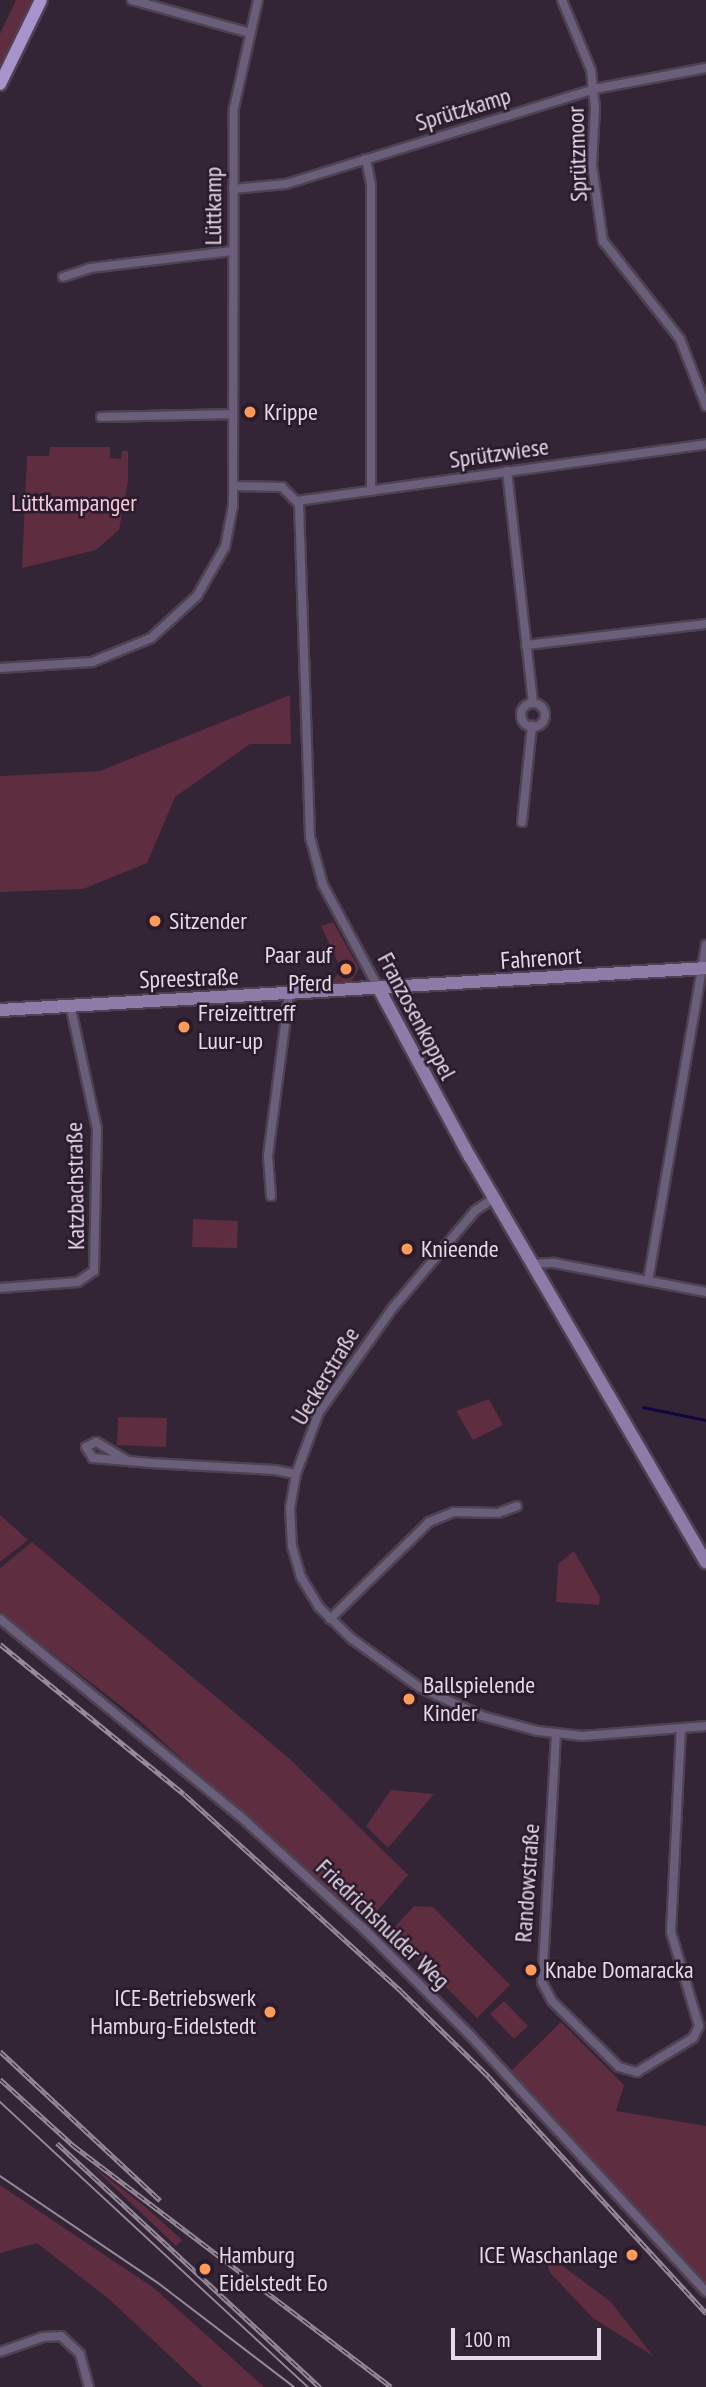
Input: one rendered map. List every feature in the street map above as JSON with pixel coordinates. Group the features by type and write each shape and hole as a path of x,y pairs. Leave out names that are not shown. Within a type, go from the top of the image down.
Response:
{"main road":[{"path":"0,84 41,0"}],"street":[{"path":"132,0 250,33"},
{"name":"Lüttkamp","path":"0,668 100,660 142,642 175,619 206,584 220,559 231,525 233,486 234,108 258,0"},
{"name":"Sprützmoor","path":"562,0 585,50 594,89 592,165 603,241 680,339 706,406"},
{"name":"Sprützkamp","path":"233,189 286,184 594,89 706,68"},
{"path":"366,159 371,184 371,491"},
{"path":"63,277 102,266 232,251"},
{"path":"101,417 233,414"},
{"name":"Sprützwiese","path":"298,500 706,444"},
{"path":"507,471 533,703"},
{"path":"233,486 282,487 298,500"},
{"name":"Franzosenkoppel","path":"298,500 312,846 323,885 494,1198 706,1561"},
{"path":"526,645 706,624"},
{"path":"522,822 532,726 522,714 533,703"},
{"path":"532,726 545,717 541,706 533,703"},
{"path":"648,1281 706,945"},
{"name":"Fahrenort","path":"379,989 704,968"},
{"name":"Spreestraße","path":"0,1010 70,1004 379,989"},
{"path":"271,1196 268,1156 289,995"},
{"name":"Katzbachstraße","path":"0,1288 78,1282 94,1271 97,1129 70,1004"},
{"name":"Ueckerstraße","path":"494,1198 460,1228 351,1362 319,1412 296,1474 290,1523 294,1557 308,1592 330,1619 388,1666 430,1692 482,1716 556,1734 618,1737 706,1726"},
{"path":"532,1264 554,1263 706,1292"},
{"path":"128,1461 96,1442 86,1447 91,1458 128,1461 296,1474"},
{"path":"330,1619 429,1522 454,1512 498,1513 517,1506"},
{"name":"Friedrichshulder Weg","path":"0,1619 240,1816 366,1931 478,2044 706,2292"},
{"name":"Randowstraße","path":"556,1734 542,1982 552,2001 619,2067 637,2072 693,2038 699,2026 671,1932 681,1730"},
{"path":"0,2352 43,2337 69,2340 80,2354 89,2387"}],"green space":[{"path":"16,0 34,0 0,69 0,34"},
{"name":"Lüttkampanger","path":"50,447 110,447 110,458 121,459 122,451 128,451 128,482 119,530 96,550 22,568 27,456 49,456"},
{"path":"290,695 291,744 250,744 175,797 147,863 83,889 0,892 0,776 100,771"},
{"path":"333,922 359,968 352,981 332,982 341,969 321,926"},
{"path":"193,1219 238,1221 237,1248 192,1247"},
{"path":"489,1399 503,1425 473,1440 456,1411"},
{"path":"118,1417 167,1418 166,1447 117,1445"},
{"path":"0,1515 28,1540 0,1562"},
{"path":"32,1542 290,1759 408,1875 365,1925 139,1720 0,1612 0,1568"},
{"path":"574,1551 600,1597 599,1605 556,1602 558,1564"},
{"path":"391,1790 434,1794 388,1848 366,1826"},
{"path":"414,1906 433,1907 510,1985 477,2018 390,1932"},
{"path":"504,2001 528,2026 514,2039 490,2014"},
{"path":"561,2022 624,2085 616,2111 706,2126 706,2283 506,2076"},
{"path":"90,2164 143,2205 182,2240 176,2246"},
{"path":"0,2185 154,2288 264,2387 203,2387 110,2300 37,2243 0,2253"},
{"path":"540,2249 611,2302 653,2356 593,2318 551,2274"}],"waterway":[{"path":"643,1407 706,1420"}],"tram line":[{"path":"0,2102 308,2387"},
{"path":"0,2176 158,2283 294,2387"}],"railway":[{"path":"0,1644 184,1794 401,1991 489,2077 706,2313"},
{"path":"0,2051 160,2200"},
{"path":"0,2079 74,2146 391,2387"},
{"path":"57,2143 320,2387"}],"place":[{"name":"Krippe","path":"250,412"},
{"name":"Sitzender","path":"155,921"},
{"name":"Paar auf Pferd","path":"346,969"},
{"name":"Freizeittreff Luur-up","path":"184,1027"},
{"name":"Knieende","path":"407,1249"},
{"name":"Ballspielende Kinder","path":"409,1699"},
{"name":"Knabe Domaracka","path":"531,1970"},
{"name":"ICE-Betriebswerk Hamburg-Eidelstedt","path":"270,2012"},
{"name":"ICE Waschanlage","path":"632,2255"},
{"name":"Hamburg Eidelstedt Eo","path":"205,2269"}]}
